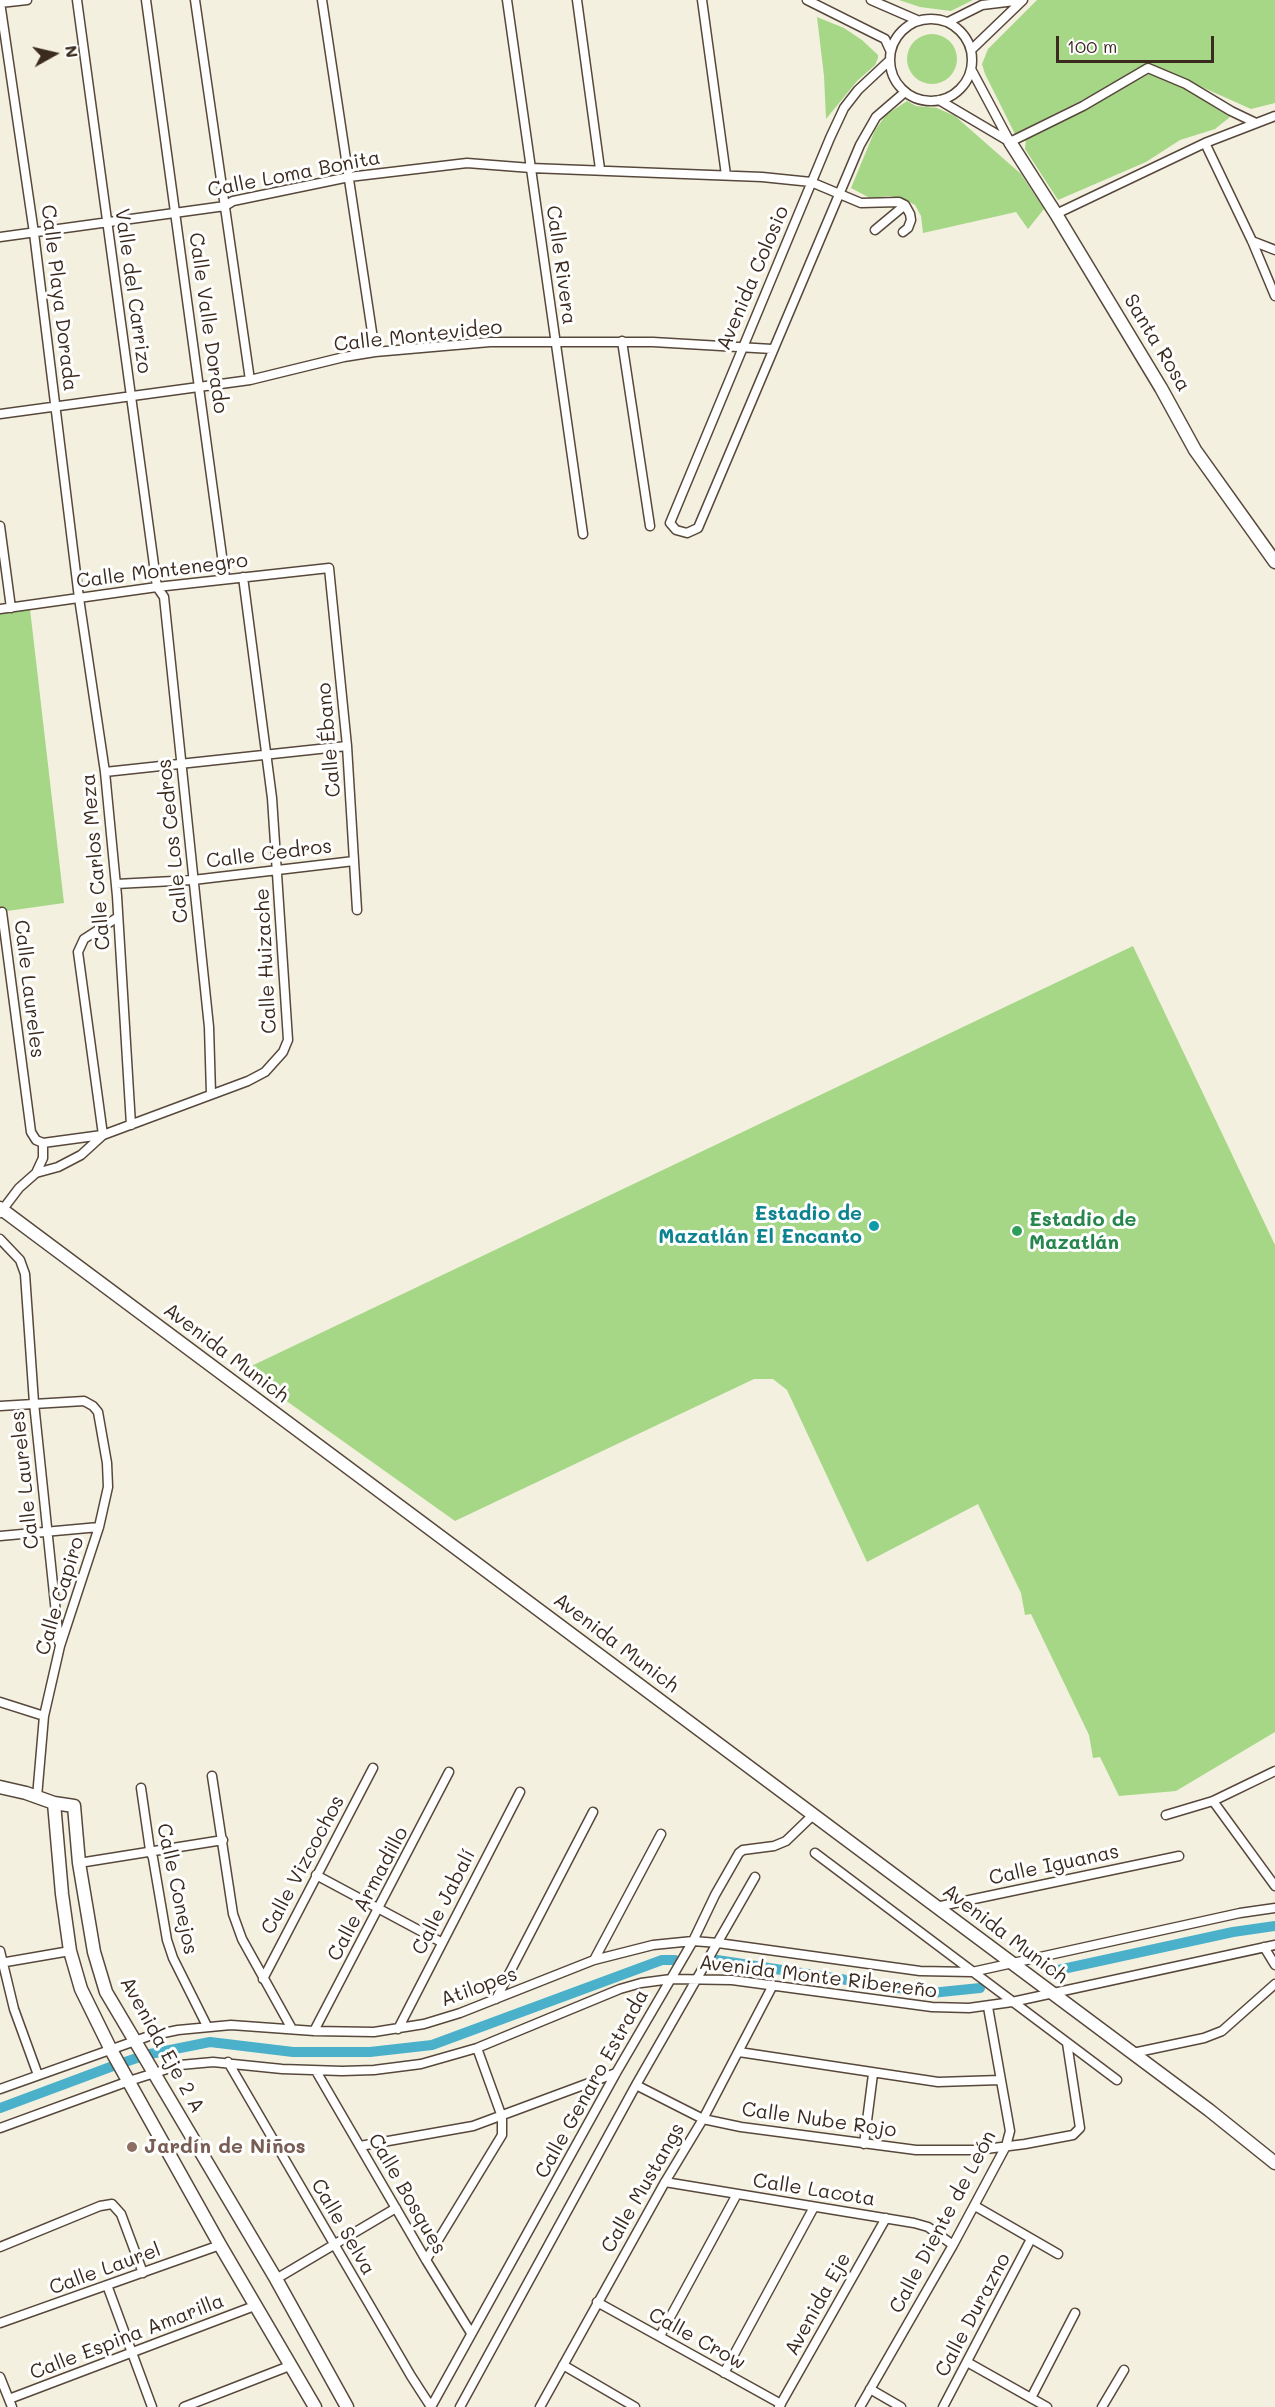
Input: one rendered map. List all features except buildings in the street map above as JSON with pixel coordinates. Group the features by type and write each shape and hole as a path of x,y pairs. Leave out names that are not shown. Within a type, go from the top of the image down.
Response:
{"main road":[{"name":"Santa Rosa","path":"1010,141 1161,388 1195,450 1275,562"},
{"name":"Avenida Munich","path":"1,1210 1209,2110 1275,2163"},
{"path":"0,1787 54,1803 62,1894 70,1951 81,1989 111,2050 220,2245 315,2407"},
{"name":"Avenida Eje 2 A","path":"54,1803 74,1806 79,1863 94,1952 106,1992 276,2279 347,2407"}],"street":[{"path":"0,3 27,0"},
{"name":"Valle del Carrizo","path":"77,0 158,587"},
{"name":"Calle Valle Dorado","path":"146,0 177,213 225,579"},
{"path":"195,0 250,380"},
{"path":"322,0 375,352"},
{"name":"Calle Rivera","path":"507,0 583,534"},
{"path":"577,0 600,169"},
{"path":"702,0 726,175"},
{"path":"807,0 885,39 890,50"},
{"path":"871,0 917,20"},
{"path":"948,22 982,5 1023,0"},
{"path":"971,50 1023,0"},
{"name":"Calle Playa Dorada","path":"0,3 34,233 79,598"},
{"path":"927,18 948,22 962,34 971,50 971,69 1010,141 939,100 915,98 905,92 891,73 889,62 890,50 900,32 917,20 927,18"},
{"name":"Avenida Colosio","path":"772,349 698,528 687,533 681,532 670,523 811,182 844,108 858,90 889,62"},
{"path":"1010,141 1083,106 1148,68 1186,84 1256,123"},
{"path":"939,100 959,90 971,69"},
{"path":"772,349 860,145 876,117 905,92"},
{"path":"1056,214 1205,143 1275,116"},
{"path":"1205,143 1252,241 1275,296"},
{"name":"Calle Loma Bonita","path":"0,237 225,206 233,201 349,177 467,163 531,168 726,175 811,182 861,203 887,200 905,205"},
{"path":"875,230 905,205 911,220 908,228 903,232"},
{"path":"1252,241 1275,250"},
{"name":"Calle Montevideo","path":"0,414 250,380 344,357 375,352 490,342 622,342 772,349"},
{"path":"622,342 650,526"},
{"path":"0,526 11,608"},
{"name":"Calle Montenegro","path":"0,609 158,587 329,568"},
{"name":"Calle Ébano","path":"329,568 347,746 357,910"},
{"name":"Calle Huizache","path":"1,1210 19,1188 36,1173 58,1167 81,1155 103,1135 248,1081 265,1071 283,1052 288,1040 277,870 266,753 243,577"},
{"name":"Calle Los Cedros","path":"158,587 164,597 182,764 209,1027 211,1094"},
{"name":"Calle Carlos Meza","path":"79,598 105,772 116,884 131,1125"},
{"path":"105,772 347,746"},
{"name":"Calle Cedros","path":"116,884 193,880 354,861"},
{"name":"Calle Laureles","path":"2,912 31,1132 39,1142"},
{"path":"36,1173 43,1158 39,1142 103,1135 78,952 84,939 118,917"},
{"name":"Calle Laureles","path":"0,1239 20,1260 25,1274 46,1532 60,1646"},
{"name":"Calle Capiro","path":"34,1403 84,1401 93,1406 98,1413 107,1463 108,1487 99,1527 60,1646 44,1716 37,1797"},
{"path":"0,1406 34,1403"},
{"path":"0,1536 99,1527"},
{"path":"0,1702 44,1716"},
{"name":"Calle Vizcochos","path":"263,1979 373,1768"},
{"path":"1166,1815 1213,1801 1275,1771"},
{"name":"Calle Armadillo","path":"314,2031 449,1772"},
{"path":"212,1776 233,1914 242,1939 292,2029"},
{"path":"0,1780 0,1787"},
{"name":"Calle Conejos","path":"141,1788 164,1927 173,1958 207,2026"},
{"name":"Calle Jabalí","path":"398,2029 520,1792"},
{"path":"1213,1801 1275,1886"},
{"path":"495,1999 593,1812"},
{"name":"Calle Genaro Estrada","path":"431,2407 616,2073 693,1941 715,1895 739,1853 743,1850 774,1846 786,1841 813,1815"},
{"path":"594,1960 661,1834"},
{"path":"79,1863 223,1840"},
{"path":"815,1853 1117,2080"},
{"name":"Calle Iguanas","path":"936,1907 1179,1856"},
{"path":"316,1875 441,1942"},
{"name":"Calle Genaro Estrada","path":"460,2407 636,2085 755,1877"},
{"name":"Atilopes","path":"0,2089 135,2043 149,2036 207,2026 363,2032 398,2029 442,2019 594,1960 653,1945 693,1941 718,1943 920,1971 972,1972 1240,1913 1275,1908"},
{"name":"Avenida Monte Ribereño","path":"0,2128 180,2065 228,2062 316,2071 374,2070 421,2064 477,2048 620,1989 671,1978 773,1985 932,2007 988,2007 1275,1945"},
{"path":"1264,1947 1275,1965"},
{"path":"0,1951 1,1963 14,2009 38,2075"},
{"path":"1,1963 70,1951"},
{"path":"1132,2053 1204,2038 1222,2031 1275,1984"},
{"name":"Calle Mustangs","path":"540,2407 597,2302 703,2119 773,1985"},
{"name":"Calle Diente de León","path":"860,2407 975,2206 1006,2146 1010,2132 988,2007"},
{"name":"Calle Nube Rojo","path":"636,2085 703,2119 741,2127 937,2152 978,2150 1073,2135 1080,2128 1067,2043"},
{"path":"426,2260 498,2144 502,2132 502,2117 477,2048"},
{"path":"739,2052 938,2082 1000,2080"},
{"name":"Calle Selva","path":"228,2062 431,2407"},
{"name":"Calle Bosques","path":"316,2071 471,2333"},
{"path":"360,2146 459,2129 502,2117 616,2073"},
{"path":"864,2144 873,2074"},
{"name":"Calle Lacota","path":"665,2182 928,2227 953,2245"},
{"path":"660,2336 737,2194"},
{"path":"0,2247 100,2206 112,2204 121,2214 143,2273"},
{"path":"975,2206 1058,2254"},
{"path":"724,2373 814,2207"},
{"path":"276,2279 396,2208"},
{"name":"Avenida Eje","path":"780,2406 886,2218"},
{"name":"Calle Durazno","path":"943,2407 1031,2239"},
{"name":"Calle Laurel","path":"0,2324 220,2245"},
{"path":"107,2286 152,2407"},
{"name":"Calle Crow","path":"597,2302 780,2406"},
{"name":"Calle Espina Amarilla","path":"11,2403 132,2352 256,2305"},
{"path":"1031,2398 1075,2313"},
{"path":"967,2362 1047,2407"},
{"path":"184,2407 292,2365"},
{"path":"563,2365 631,2406"},
{"path":"1102,2407 1124,2370"},
{"path":"0,2376 11,2403"},
{"path":"870,2390 901,2407"}],"green space":[{"path":"899,0 973,0 951,11 920,7"},
{"path":"1037,0 1275,0 1275,103 1251,109 1148,63 1015,134 982,64 988,49"},
{"path":"817,17 844,28 878,55 875,65 857,81 826,119 824,76"},
{"path":"927,34 937,34 950,41 957,54 957,64 950,77 937,84 927,84 918,80 911,73 907,64 907,54 911,45 918,38"},
{"path":"1151,73 1185,89 1230,117 1215,129 1180,140 1146,162 1058,200 1025,149 1026,138"},
{"path":"907,101 916,106 937,108 955,116 1021,174 1044,209 1028,229 1016,212 923,233 921,216 915,205 904,199 889,196 870,198 851,188 875,130 886,115"},
{"path":"30,609 64,903 0,912 0,613"},
{"path":"1133,946 1275,1245 1275,1732 1176,1791 1119,1796 1100,1757 1093,1758 1089,1735 1031,1614 1025,1615 1021,1593 978,1504 867,1562 787,1390 773,1379 754,1379 455,1521 243,1370"}],"waterway":[{"path":"1049,1972 1233,1932 1275,1926"},
{"path":"150,2054 210,2042 293,2052 370,2052 432,2045 662,1960 675,1960"},
{"path":"717,1960 931,1993 980,1988"},
{"path":"125,2062 137,2058"},
{"path":"0,2108 113,2066"}],"place":[{"name":"Estadio de Mazatlán El Encanto","path":"874,1226"},
{"name":"Estadio de Mazatlán","path":"1017,1231"},
{"name":"Jardín de Niños","path":"132,2147"}]}
